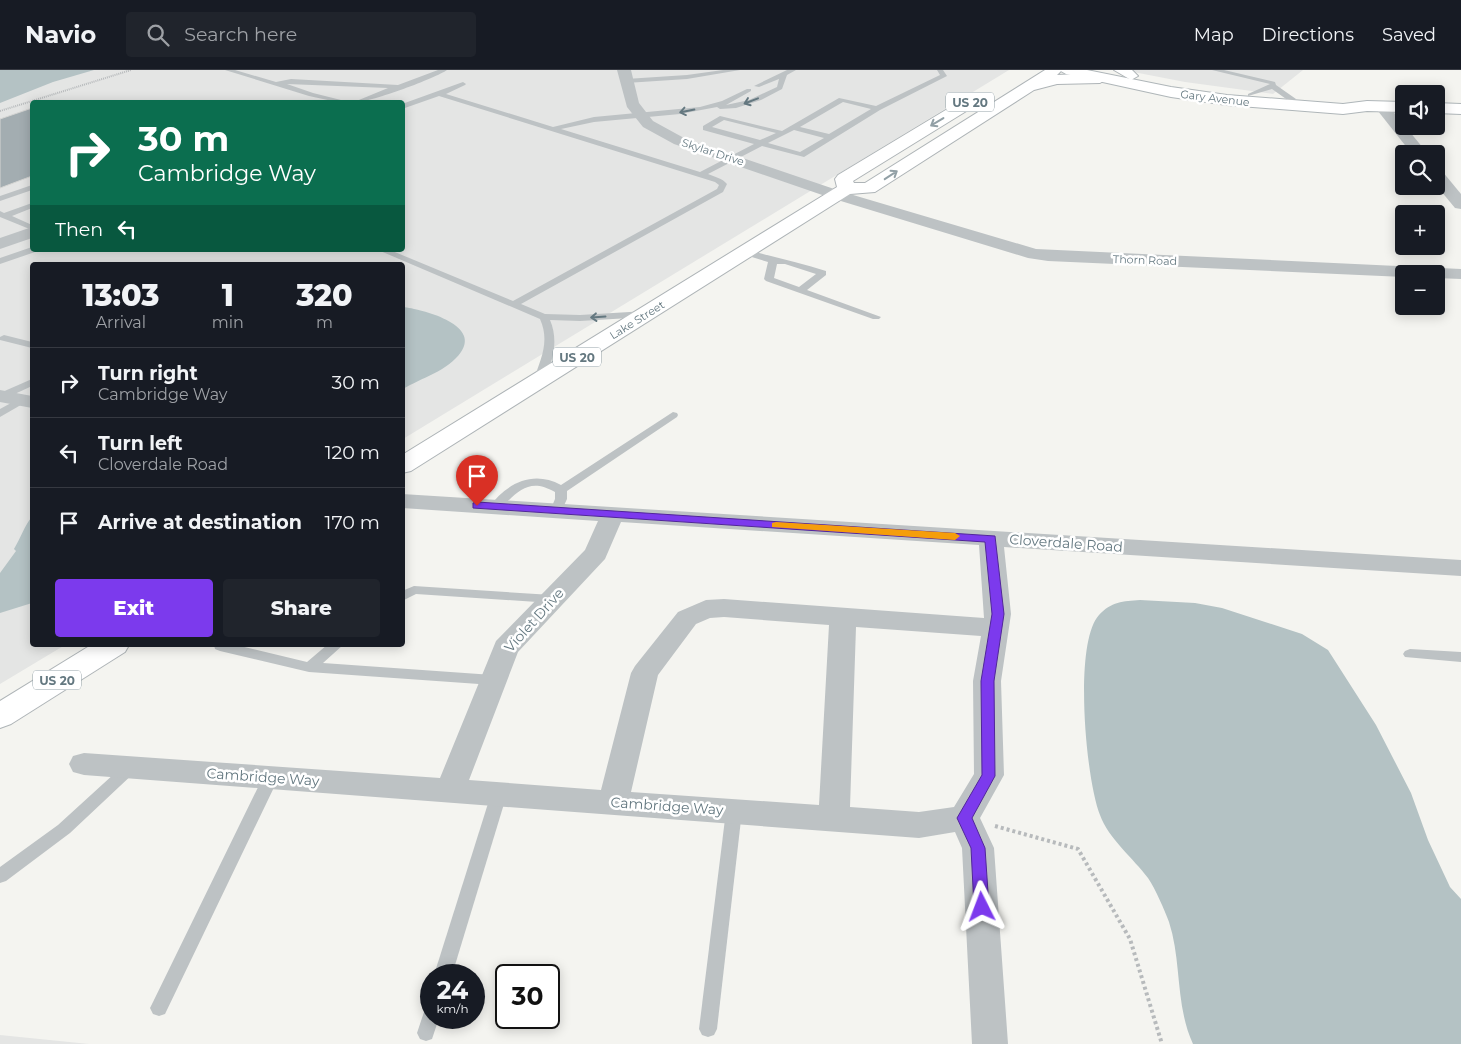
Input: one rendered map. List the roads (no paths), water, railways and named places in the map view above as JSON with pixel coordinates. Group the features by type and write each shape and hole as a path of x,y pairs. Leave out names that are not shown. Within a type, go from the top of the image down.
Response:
{"main road":[{"name":"Lake Street","path":"405,464 842,192 869,188 1056,70"},
{"name":"Gary Avenue","path":"1066,70 1102,74 1227,100 1343,109 1374,106"},
{"name":"Gary Avenue","path":"1102,74 1126,73 1250,95 1395,107"},
{"path":"1019,92 1056,80 1102,74"},
{"name":"Lake Street","path":"842,192 844,179 986,92"},
{"path":"1445,108 1461,109"},
{"name":"US 20","path":"0,716 111,647"}],"street":[{"name":"Skylar Drive","path":"625,76 632,104 648,124 678,141 842,192"},
{"path":"1374,106 1411,145"},
{"path":"1445,185 1461,204"},
{"name":"Thorn Road","path":"842,192 1048,256 1461,274"},
{"path":"0,244 30,233"},
{"name":"Cloverdale Road","path":"405,501 495,507 559,500 612,515 1461,568"},
{"name":"Violet Drive","path":"450,790 506,648 596,554 612,515"},
{"path":"990,1044 978,848 964,818 989,776 987,681 998,614 991,539"},
{"path":"613,802 645,673 688,618 706,609 724,608 996,628"},
{"path":"834,819 843,617"},
{"name":"Cambridge Way","path":"84,764 919,825 964,818"}],"lane":[{"path":"228,70 337,100"},
{"path":"364,100 403,87 444,70"},
{"path":"625,76 688,77 737,70"},
{"path":"757,86 793,70"},
{"path":"832,127 842,125 937,80 944,76 940,70"},
{"path":"1216,70 1273,83 1273,86 1292,99"},
{"path":"706,107 737,107 766,96 780,88 784,74"},
{"path":"280,85 279,83 291,81 403,87"},
{"path":"405,106 463,84"},
{"path":"1250,95 1273,86"},
{"path":"554,129 582,121 682,112 723,103 749,90"},
{"path":"438,94 700,174 718,180 723,184 720,190 514,304"},
{"path":"700,174 816,117 831,109 842,100 878,108"},
{"path":"831,109 840,108"},
{"path":"783,134 723,118 706,128 802,155 830,137 842,125"},
{"path":"793,127 830,137"},
{"path":"0,199 30,188"},
{"path":"2,215 30,206"},
{"path":"2,215 30,227"},
{"path":"0,261 30,251"},
{"path":"387,252 544,317 580,318 647,314"},
{"path":"745,252 773,261 786,261 823,273 800,290"},
{"path":"773,261 769,279 876,317"},
{"path":"538,381 551,343 551,330 544,317"},
{"path":"4,338 30,344"},
{"path":"559,500 672,415"},
{"path":"405,595 414,590 552,599"},
{"path":"224,647 309,667 493,680"},
{"path":"309,667 334,647"},
{"path":"1410,654 1461,657"},
{"path":"0,876 64,829 131,767"},
{"path":"158,1008 271,777"},
{"path":"446,964 499,794"},
{"path":"708,1029 734,811"},
{"path":"426,1033 427,1029"}]}
